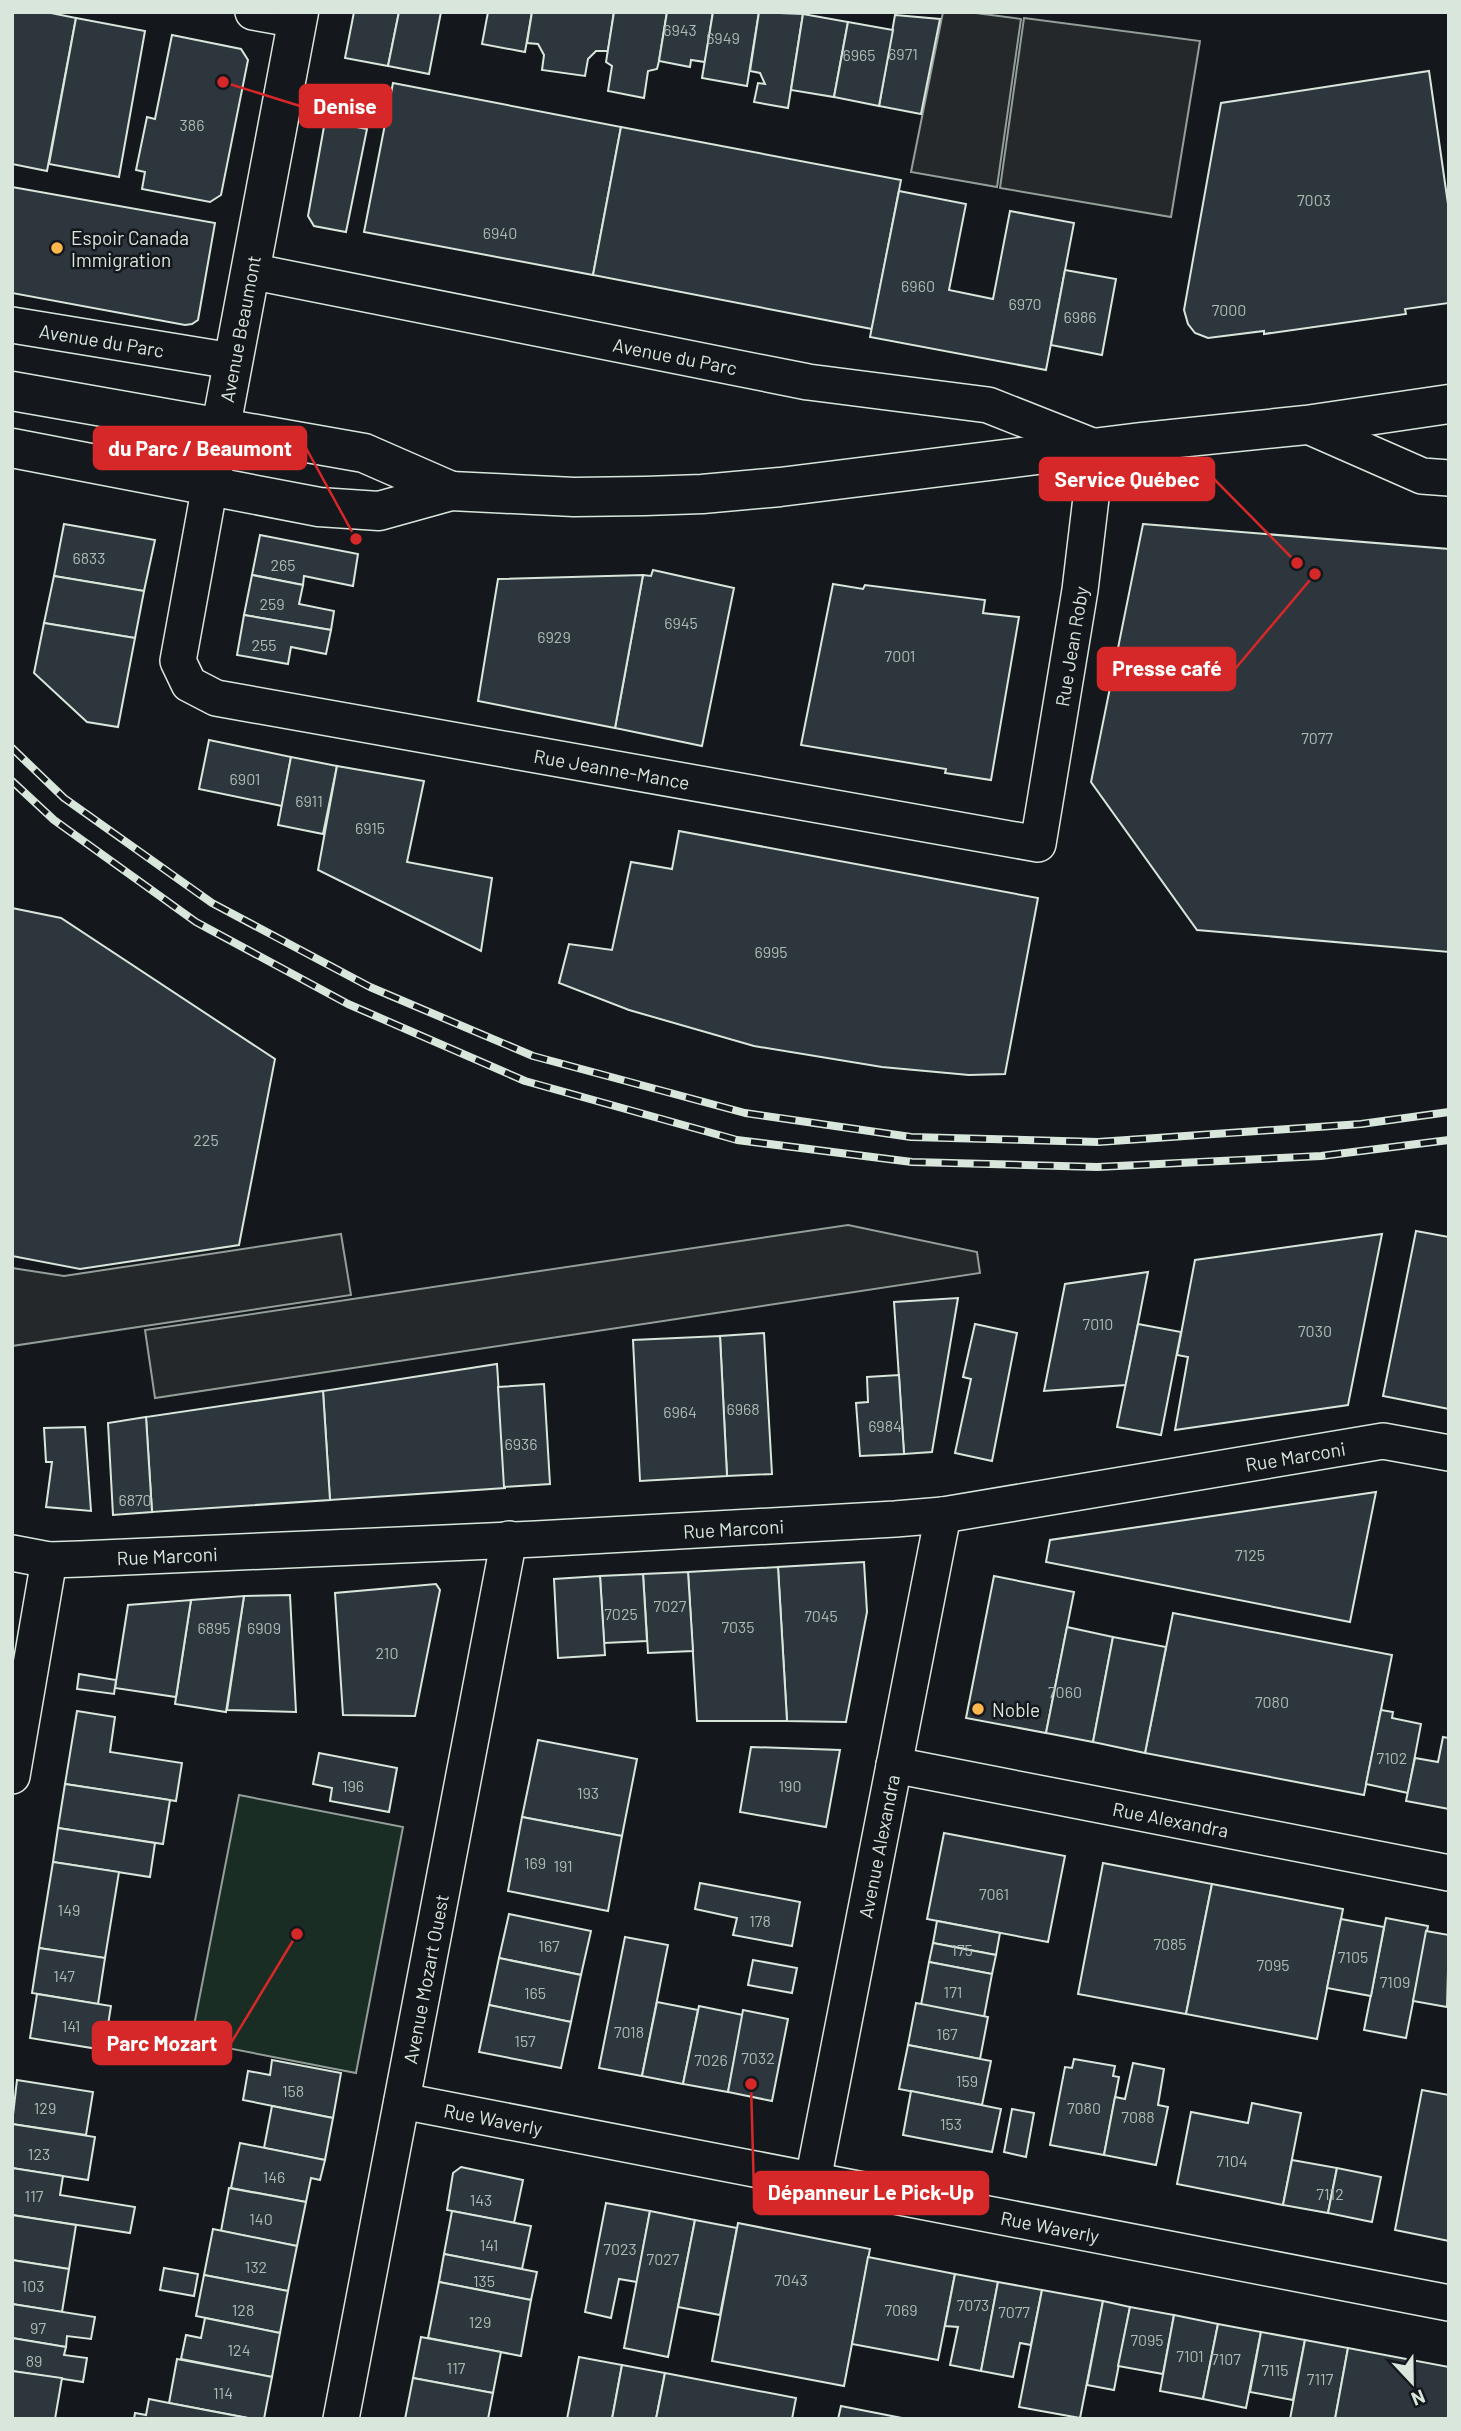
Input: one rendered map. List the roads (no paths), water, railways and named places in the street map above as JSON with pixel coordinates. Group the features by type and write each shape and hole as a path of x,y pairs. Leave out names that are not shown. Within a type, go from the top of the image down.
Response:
{"main road":[{"name":"Avenue Beaumont","path":"210,485 299,16"},
{"name":"Avenue du Parc","path":"12,391 364,453 451,491"},
{"name":"Avenue du Parc","path":"12,448 319,507 379,511 451,491 574,497 702,494 780,487 1306,425 1449,404"}],"street":[{"path":"253,12 299,16"},
{"name":"Avenue du Parc","path":"250,271 807,382 988,405 1097,448"},
{"name":"Avenue du Parc","path":"12,325 232,360"},
{"path":"1306,425 1422,476 1449,478"},
{"name":"Rue Jean Roby","path":"1038,844 1080,590 1097,448"},
{"name":"Avenue Beaumont","path":"189,684 178,661 210,485"},
{"name":"Rue Jeanne-Mance","path":"189,684 216,698 1038,844"},
{"name":"Rue Marconi","path":"12,1553 49,1560 509,1539 943,1515 1383,1441 1449,1453"},
{"name":"Avenue Alexandra","path":"813,2180 943,1515"},
{"name":"Avenue Mozart Ouest","path":"341,2419 509,1539"},
{"path":"12,1776 49,1560"},
{"name":"Rue Alexandra","path":"894,1765 1449,1873"},
{"name":"Rue Waverly","path":"402,2101 1449,2303"}],"railway":[{"path":"12,748 64,798 212,903 370,987 533,1056 745,1113 911,1137 1098,1142 1361,1124 1449,1112"},
{"path":"12,781 54,820 196,922 348,1004 525,1081 737,1140 912,1162 1097,1167 1321,1156 1449,1140"}],"place":[{"name":"Denise","path":"223,82"},
{"name":"Espoir Canada Immigration","path":"57,248"},
{"name":"du Parc / Beaumont","path":"356,539"},
{"name":"Service Québec","path":"1297,563"},
{"name":"Presse café","path":"1315,574"},
{"name":"Noble","path":"978,1709"},
{"name":"Parc Mozart","path":"297,1934"},
{"name":"Dépanneur Le Pick-Up","path":"751,2084"}]}
